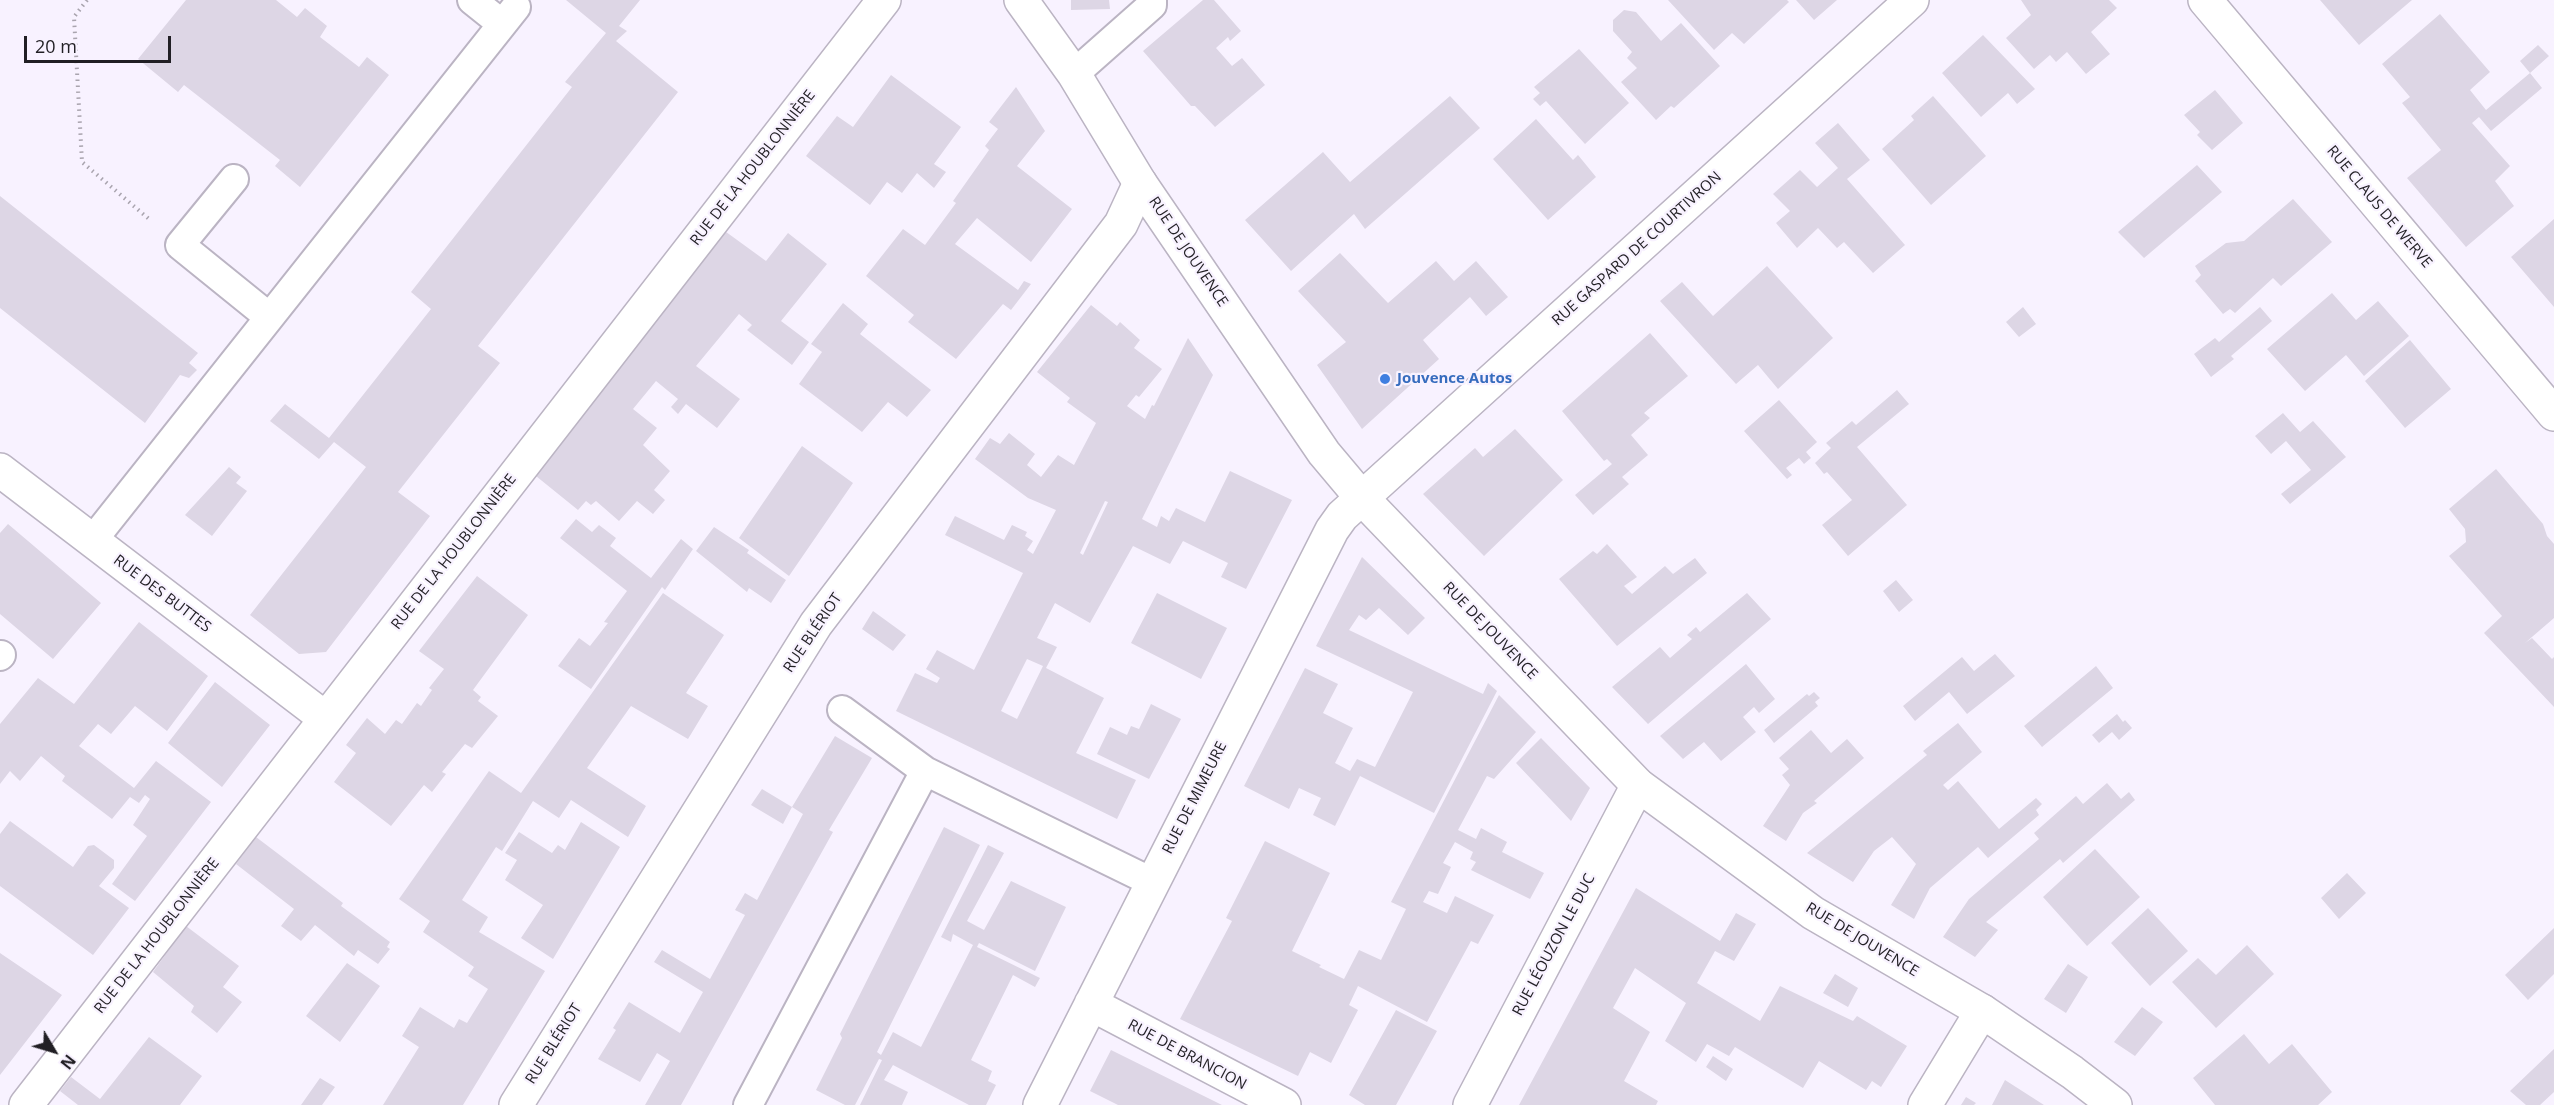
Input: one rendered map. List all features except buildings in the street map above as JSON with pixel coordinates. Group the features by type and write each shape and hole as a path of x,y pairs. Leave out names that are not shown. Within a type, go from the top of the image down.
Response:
{"street":[{"name":"RUE DE LA HOUBLONNIÈRE","path":"26,1105 884,0"},
{"name":"RUE DE JOUVENCE","path":"1021,0 1074,74 1140,183 1324,453 1361,497 1638,785 1813,913 1982,1011 2072,1072 2115,1105"},
{"name":"RUE GASPARD DE COURTIVRON","path":"1361,497 1912,0"},
{"name":"RUE CLAUS DE WERVE","path":"2205,0 2554,414"},
{"name":"RUE BLÉRIOT","path":"516,1105 816,624 1121,224 1140,183"},
{"name":"RUE DES BUTTES","path":"0,470 325,718"},
{"name":"RUE DE MIMEURE","path":"1040,1105 1332,530 1361,497"},
{"name":"RUE LÉOUZON LE DUC","path":"1470,1105 1638,785"},
{"name":"RUE DE BRANCION","path":"1091,1004 1284,1105"},
{"path":"1925,1105 1982,1011"}],"lane":[{"path":"92,541 509,15 472,0"},
{"path":"1074,74 1152,5 1152,0"},
{"path":"234,178 180,245 269,317"},
{"path":"842,710 925,771 1152,882"},
{"path":"748,1105 925,771"}],"path":[{"path":"87,0 74,17 82,162 180,245"}],"place":[{"name":"Jouvence Autos","path":"1385,379"}]}
